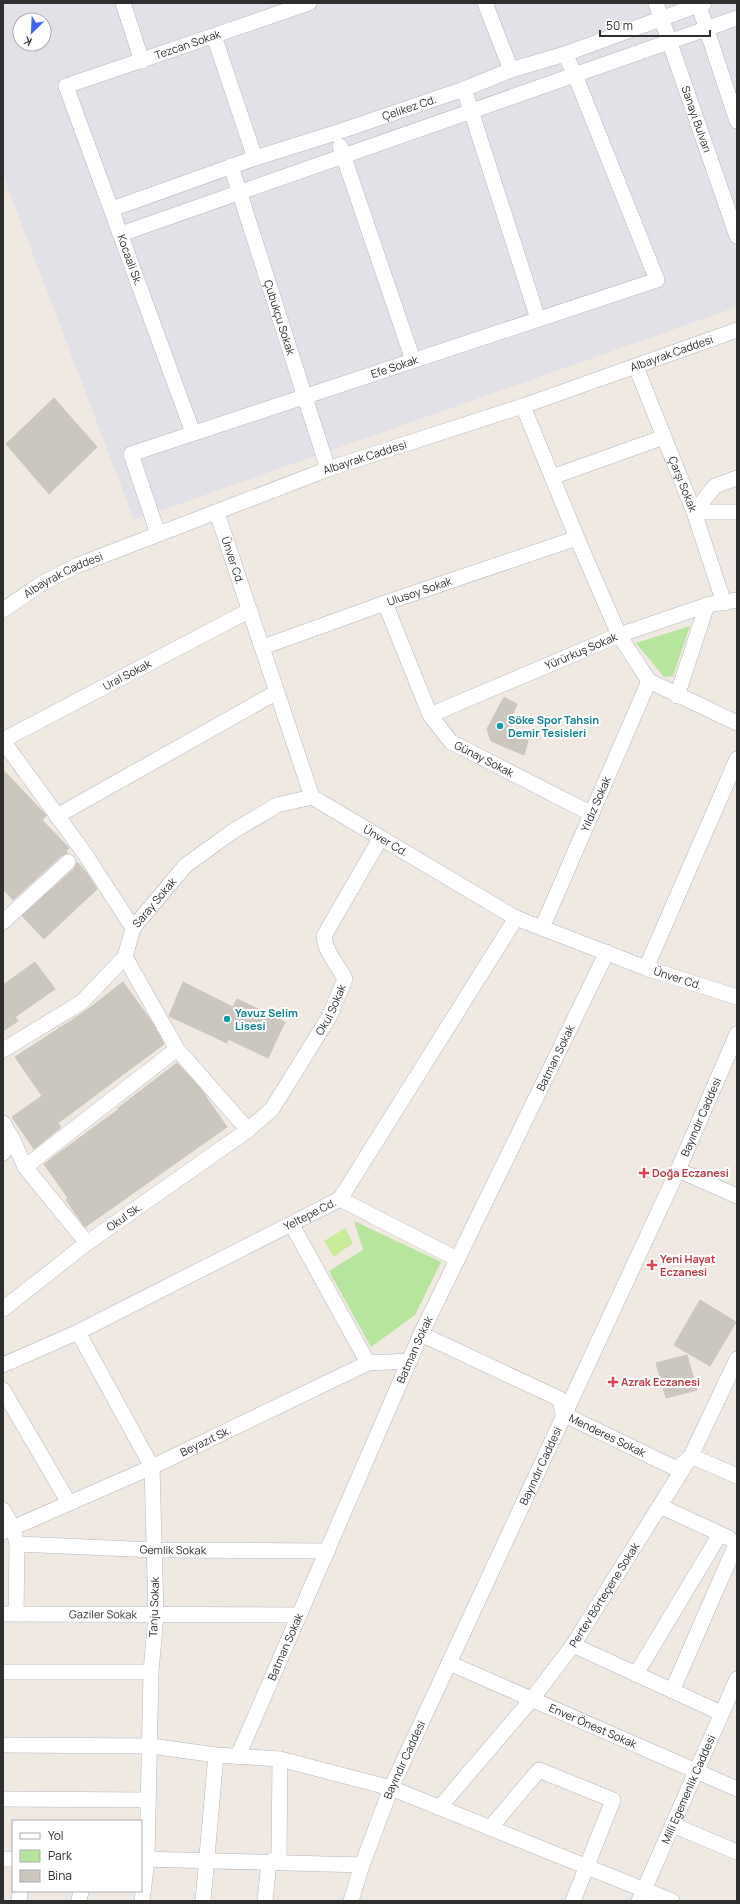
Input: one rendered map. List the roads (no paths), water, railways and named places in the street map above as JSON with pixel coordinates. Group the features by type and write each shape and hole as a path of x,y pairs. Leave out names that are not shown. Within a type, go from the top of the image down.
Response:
{"street":[{"path":"123,3 142,60"},
{"name":"Tezcan Sokak","path":"66,86 309,3"},
{"path":"485,3 511,70"},
{"name":"Sanayi Bulvarı","path":"656,3 737,236"},
{"path":"700,4 706,28 737,121"},
{"name":"Çelikez Cd.","path":"112,210 231,166 335,133 464,89 511,70 564,54 700,4"},
{"path":"121,234 737,18"},
{"path":"214,36 256,158"},
{"path":"564,54 575,75"},
{"name":"Efe Sokak","path":"158,534 131,454 657,280 575,75"},
{"name":"Kocaali Sk.","path":"66,86 193,433"},
{"path":"464,89 538,319"},
{"path":"335,133 413,360"},
{"name":"Çubukçu Sokak","path":"231,166 328,469"},
{"name":"Albayrak Caddesi","path":"3,610 41,584 78,565 217,513 328,469 523,406 737,330"},
{"name":"Çarşı Sokak","path":"636,367 731,602"},
{"path":"523,406 576,538 619,635 649,681 677,696 737,723"},
{"path":"552,477 664,437"},
{"path":"694,512 715,486 737,478"},
{"path":"694,512 737,512"},
{"name":"Ünver Cd.","path":"217,513 312,797 380,839 516,918 646,968 737,997"},
{"name":"Ulusoy Sokak","path":"263,647 385,603 576,538"},
{"name":"Yürürkuş Sokak","path":"430,714 619,635 707,605 731,602"},
{"name":"Günay Sokak","path":"385,603 430,714 451,742 592,814"},
{"path":"677,696 707,605"},
{"name":"Ural Sokak","path":"3,740 250,610"},
{"name":"Yıldız Sokak","path":"542,928 649,681"},
{"path":"57,816 277,692"},
{"path":"3,740 85,854 133,928"},
{"path":"646,968 737,759"},
{"name":"Saray Sokak","path":"3,1050 82,1002 125,957 133,928 186,865 232,832 277,805 312,797"},
{"name":"Okul Sokak","path":"248,1130 272,1109 328,1017 345,979 325,947 324,936 380,839"},
{"path":"3,922 68,862"},
{"name":"Yeltepe Cd.","path":"3,1365 78,1332 292,1225 340,1199 516,918"},
{"name":"Batman Sokak","path":"238,1756 421,1334 607,952"},
{"path":"125,957 177,1050 248,1130"},
{"name":"Bayındır Caddesi","path":"351,1901 362,1865 391,1788 563,1414 678,1170 737,1034"},
{"path":"24,1167 177,1050"},
{"path":"3,1123 14,1140 24,1167 87,1243"},
{"name":"Okul Sk.","path":"3,1309 87,1243 248,1130"},
{"path":"3,1153 14,1140"},
{"path":"678,1170 737,1196"},
{"path":"340,1199 457,1259"},
{"path":"292,1225 368,1363"},
{"name":"Tanju Sokak","path":"78,1332 152,1467 156,1615 151,1672 148,1800 142,1901"},
{"name":"Menderes Sokak","path":"421,1334 560,1399 563,1414 677,1469 691,1456"},
{"name":"Pertev Börteçene Sokak","path":"439,1808 532,1699 573,1645 691,1456 737,1359"},
{"name":"Beyazıt Sk.","path":"8,1530 152,1467 368,1363 410,1361"},
{"path":"3,1390 69,1503"},
{"path":"691,1456 737,1476"},
{"path":"660,1506 737,1542 672,1691"},
{"path":"3,1510 8,1530 17,1544 10,1614"},
{"path":"636,1674 720,1534"},
{"name":"Gemlik Sokak","path":"17,1544 155,1550 328,1551"},
{"name":"Gaziler Sokak","path":"10,1614 299,1615"},
{"path":"573,1645 721,1713"},
{"name":"Enver Önest Sokak","path":"449,1663 737,1789"},
{"path":"3,1672 151,1672"},
{"name":"Milli Egemenlik Caddesi","path":"642,1895 737,1679"},
{"path":"3,1745 150,1746 216,1754 280,1759 391,1788 587,1866 642,1895 672,1901"},
{"path":"203,1901 216,1754"},
{"path":"269,1863 279,1858 280,1759"},
{"path":"490,1828 539,1770 613,1800 573,1901"},
{"path":"3,1799 148,1800"},
{"path":"673,1825 737,1852"},
{"path":"144,1859 362,1865"},
{"path":"265,1901 269,1863"}],"place":[{"name":"Söke Spor Tahsin Demir Tesisleri","path":"500,726"},
{"name":"Yavuz Selim Lisesi","path":"227,1019"},
{"name":"Doğa Eczanesi","path":"644,1173"},
{"name":"Yeni Hayat Eczanesi","path":"652,1265"},
{"name":"Azrak Eczanesi","path":"613,1382"}]}
